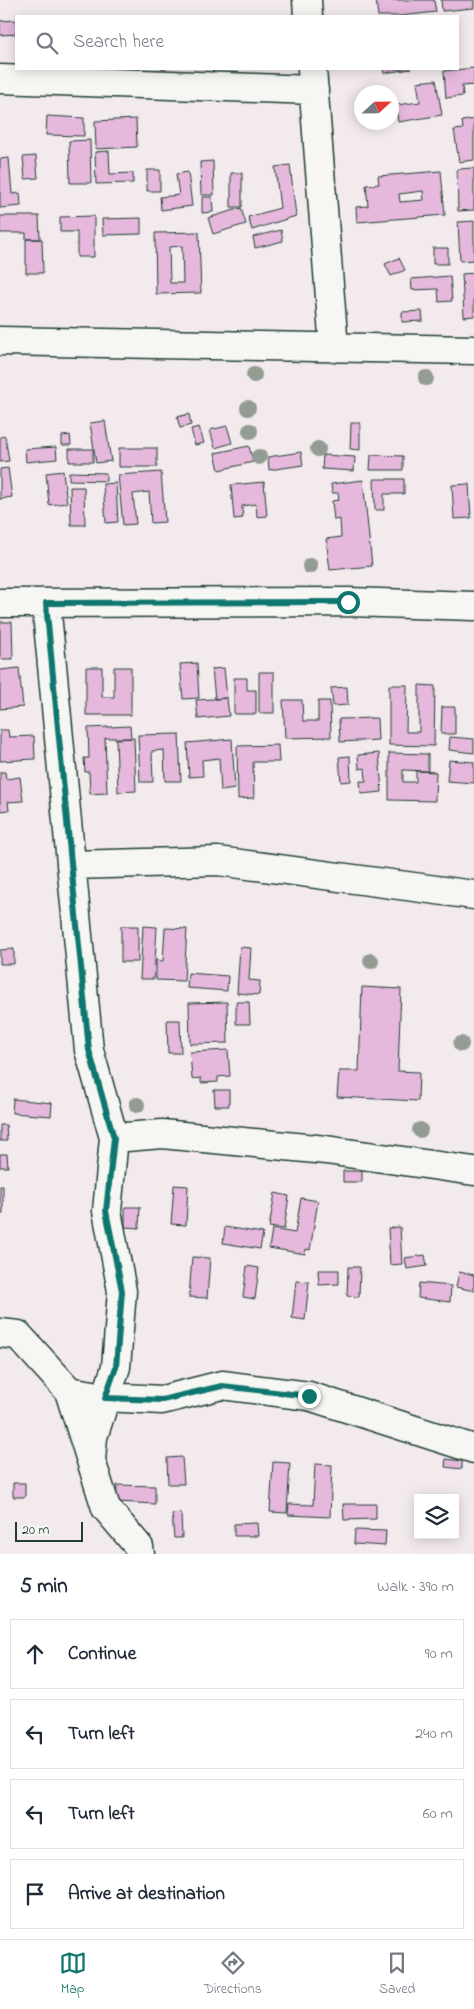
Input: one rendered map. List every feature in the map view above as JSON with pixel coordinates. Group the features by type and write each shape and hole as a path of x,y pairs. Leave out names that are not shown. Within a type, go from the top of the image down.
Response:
{"street":[{"path":"307,0 308,15"},
{"path":"0,79 313,79 334,348"},
{"path":"0,341 474,350"},
{"path":"0,603 348,602 474,606"},
{"path":"46,603 89,1050 114,1138 106,1211 122,1291 116,1367 93,1437 91,1460"},
{"path":"71,865 218,861 474,895"},
{"path":"114,1138 171,1134 326,1150 474,1171"},
{"path":"0,1333 18,1335 69,1391 106,1508 139,1547 140,1554"},
{"path":"69,1391 105,1398 162,1400 222,1386 309,1396 474,1449"}],"building":[{"path":"376,0 434,0 436,12 409,15 378,15"},
{"path":"441,0 474,0 474,8 442,11"},
{"path":"15,20 15,34 0,35 0,21"},
{"path":"474,68 474,85 462,86 463,96 446,98 444,71"},
{"path":"383,70 404,70 384,73"},
{"path":"436,80 442,115 399,122 399,105 420,102 417,82"},
{"path":"47,116 84,118 84,136 46,135"},
{"path":"136,119 137,147 96,149 95,121"},
{"path":"474,119 474,160 459,162 454,130 463,129 462,121"},
{"path":"90,140 91,183 70,183 69,141"},
{"path":"109,151 110,174 133,173 133,183 96,184 95,152"},
{"path":"36,156 38,178 25,179 23,157"},
{"path":"9,158 12,194 20,193 21,206 0,208 0,159"},
{"path":"213,161 214,195 201,195 200,162"},
{"path":"290,165 296,216 252,230 248,217 280,208 275,167"},
{"path":"474,168 474,210 458,211 457,169"},
{"path":"147,170 160,170 160,191 147,191"},
{"path":"441,171 445,215 357,222 356,207 368,206 366,185 379,184 378,176","holes":["423,191 424,200 400,202 399,194"]},
{"path":"188,172 192,206 161,210 160,197 179,195 176,174"},
{"path":"231,173 242,173 242,207 231,207"},
{"path":"202,197 212,197 213,212 202,213"},
{"path":"241,208 246,224 213,234 208,218"},
{"path":"0,216 39,216 40,239 26,239 26,233 0,233"},
{"path":"94,216 94,257 77,257 77,232 60,232 60,217"},
{"path":"141,218 141,234 103,235 102,219"},
{"path":"474,221 474,260 460,261 458,222"},
{"path":"281,230 283,241 255,248 253,237"},
{"path":"199,232 201,293 156,294 155,233","holes":["182,246 183,283 170,283 169,247"]},
{"path":"26,239 42,239 43,273 26,273"},
{"path":"433,248 448,248 448,264 433,264"},
{"path":"399,258 405,270 391,276 385,264"},
{"path":"474,273 474,316 464,317 462,274"},
{"path":"450,276 452,301 439,302 438,289 412,290 411,279"},
{"path":"422,311 423,321 402,322 402,312"},
{"path":"189,414 191,425 180,428 177,417"},
{"path":"105,421 111,461 96,463 90,423"},
{"path":"351,423 360,423 360,450 350,449"},
{"path":"227,426 232,443 215,448 210,430"},
{"path":"199,427 204,443 195,445 191,429"},
{"path":"70,435 71,445 62,445 62,436"},
{"path":"5,436 9,461 0,462 0,437"},
{"path":"249,446 253,462 219,470 215,453"},
{"path":"56,447 57,459 26,462 25,449"},
{"path":"119,448 157,448 157,467 119,467"},
{"path":"69,449 93,449 93,462 69,462"},
{"path":"301,452 303,465 269,470 268,457"},
{"path":"323,455 355,457 354,471 322,469"},
{"path":"371,455 403,456 403,470 370,470"},
{"path":"8,468 12,497 0,499 0,469"},
{"path":"63,471 67,503 49,505 46,473"},
{"path":"69,472 106,473 106,481 69,480"},
{"path":"161,472 165,522 151,523 149,492 133,494 136,524 123,525 118,475"},
{"path":"374,479 404,479 404,494 384,494 384,510 375,510"},
{"path":"363,480 372,566 330,570 326,539 341,537 340,519 334,520 332,501 339,500 338,493 332,493 331,484"},
{"path":"264,482 267,516 257,517 256,504 242,506 243,518 234,519 231,485"},
{"path":"116,483 118,522 106,523 103,484"},
{"path":"469,484 471,518 454,519 452,485"},
{"path":"70,487 84,487 85,525 71,525"},
{"path":"0,622 12,622 13,659 0,659"},
{"path":"197,663 199,698 183,699 180,664"},
{"path":"86,667 102,667 102,697 114,697 114,667 131,667 131,715 86,715"},
{"path":"19,668 23,707 0,709 0,670"},
{"path":"224,668 227,698 215,699 212,669"},
{"path":"259,672 274,672 274,713 259,713"},
{"path":"234,678 247,678 247,690 256,690 256,714 234,714"},
{"path":"389,685 407,685 406,732 419,732 419,685 435,686 434,746 389,745"},
{"path":"347,687 348,705 333,706 331,688"},
{"path":"227,698 229,716 198,719 196,700"},
{"path":"283,700 302,700 303,721 318,721 318,701 330,701 331,737 285,738"},
{"path":"442,707 455,707 455,734 441,734"},
{"path":"377,718 378,740 340,742 339,719"},
{"path":"130,726 131,738 105,738 107,793 90,794 89,772 85,772 84,758 89,758 88,728"},
{"path":"0,730 8,730 9,737 34,736 35,759 0,761"},
{"path":"179,734 181,781 165,781 164,750 152,751 153,782 140,782 138,735"},
{"path":"450,737 474,739 474,753 449,750"},
{"path":"134,738 136,791 118,792 116,739"},
{"path":"232,739 235,789 221,791 219,758 202,760 203,776 189,777 187,743"},
{"path":"278,745 279,762 253,762 254,798 238,799 237,746"},
{"path":"379,753 382,792 361,794 360,781 366,781 365,768 359,769 358,755"},
{"path":"389,753 428,754 428,771 403,770 403,782 416,782 416,771 436,772 435,801 389,800"},
{"path":"350,756 351,781 341,782 339,757"},
{"path":"449,760 474,762 474,783 447,781"},
{"path":"0,772 5,772 6,779 20,777 23,801 8,802 9,810 0,811"},
{"path":"121,926 138,926 138,962 121,962"},
{"path":"143,926 157,927 154,979 140,979"},
{"path":"165,928 187,929 184,981 156,980 156,960 163,961"},
{"path":"240,947 251,948 249,980 260,981 259,995 237,993"},
{"path":"14,949 14,964 0,964 0,950"},
{"path":"188,973 228,976 227,991 187,988"},
{"path":"362,987 401,989 398,1071 419,1072 418,1101 337,1097 339,1071 359,1071"},
{"path":"227,1002 228,1043 190,1044 189,1003"},
{"path":"236,1002 249,1002 250,1024 236,1024"},
{"path":"167,1020 180,1020 181,1053 168,1053"},
{"path":"228,1050 230,1076 218,1077 218,1082 201,1083 201,1078 192,1079 190,1052"},
{"path":"214,1090 229,1090 229,1106 215,1106"},
{"path":"13,1099 52,1103 51,1116 12,1113"},
{"path":"0,1125 6,1125 7,1141 0,1141"},
{"path":"0,1154 7,1154 8,1167 0,1167"},
{"path":"343,1171 362,1171 362,1182 343,1182"},
{"path":"174,1185 188,1186 186,1225 171,1224"},
{"path":"0,1186 3,1186 3,1214 0,1214"},
{"path":"275,1193 289,1196 284,1229 269,1227"},
{"path":"301,1198 318,1201 310,1250 306,1249 305,1254 269,1248 272,1229 295,1233"},
{"path":"125,1207 140,1207 139,1228 125,1227"},
{"path":"225,1227 263,1233 260,1249 223,1243"},
{"path":"400,1227 402,1264 390,1265 388,1228"},
{"path":"425,1255 427,1266 407,1269 405,1258"},
{"path":"192,1257 210,1258 207,1298 189,1297"},
{"path":"247,1266 259,1268 255,1299 243,1297"},
{"path":"348,1267 360,1267 359,1297 347,1296"},
{"path":"318,1270 339,1270 339,1284 319,1285"},
{"path":"459,1272 474,1275 474,1291 456,1287"},
{"path":"296,1281 309,1282 305,1320 292,1318"},
{"path":"419,1283 451,1286 450,1302 418,1298"},
{"path":"182,1457 184,1484 168,1484 167,1458"},
{"path":"446,1459 462,1461 462,1469 445,1467"},
{"path":"273,1462 290,1463 287,1513 270,1512"},
{"path":"315,1464 332,1465 330,1517 288,1515 289,1504 313,1505"},
{"path":"13,1483 25,1483 25,1497 13,1497"},
{"path":"117,1485 155,1486 155,1504 116,1502"},
{"path":"343,1504 376,1504 376,1519 344,1520"},
{"path":"181,1513 182,1538 174,1538 172,1514"},
{"path":"257,1523 258,1536 234,1536 234,1524"},
{"path":"355,1530 386,1531 385,1546 354,1544"}],"route":[{"path":"309,1396 222,1386 162,1400 105,1398 116,1367 122,1291 106,1211 114,1138 89,1050 46,603 348,602"}]}
